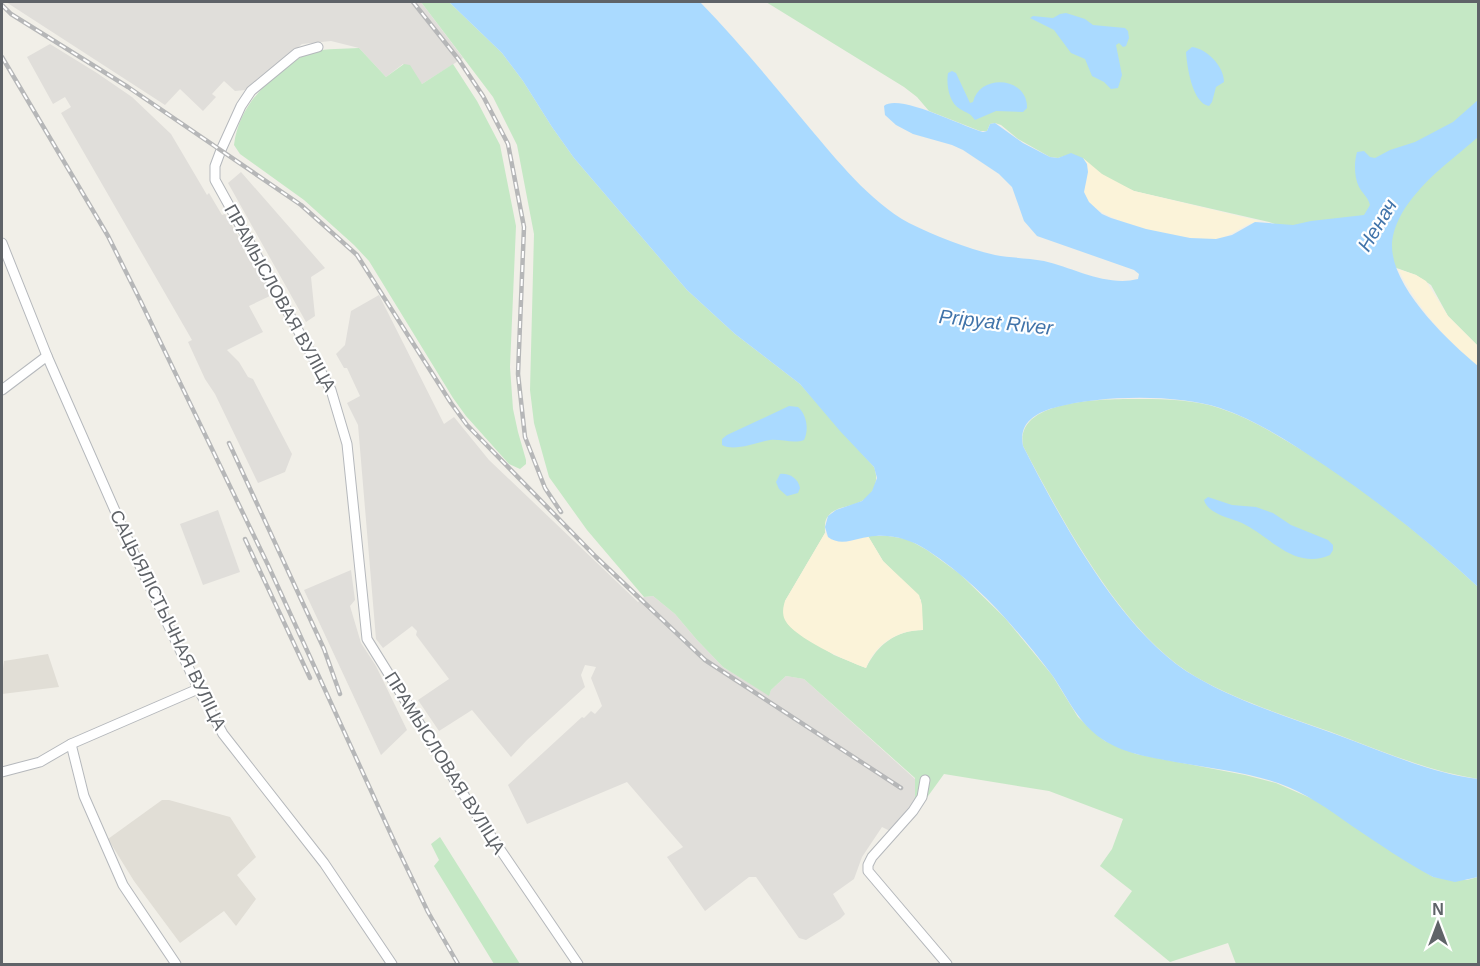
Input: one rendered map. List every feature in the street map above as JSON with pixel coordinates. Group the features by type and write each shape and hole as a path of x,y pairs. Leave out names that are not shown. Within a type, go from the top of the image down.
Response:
{"street":[{"name":"ПРАМЫСЛОВАЯ ВУЛІЦА","path":"318,47 297,53 251,91 241,106 214,166 214,180 331,390 347,444 367,639 472,808 578,964"},
{"name":"САЦЫЯЛІСТЫЧНАЯ ВУЛІЦА","path":"2,243 47,356 131,547 198,689 223,734 324,863 392,964"},
{"path":"2,390 47,356"},
{"path":"2,772 40,762 71,744 198,689"},
{"path":"71,744 84,796 123,885 176,964"},
{"path":"925,780 922,797 913,811 872,857 868,871 946,964"}],"shaded area":[{"path":"6,2 421,2 463,58 422,84 403,64 386,77 359,48 331,41 302,44 245,90 235,91 224,81 212,94 216,97 203,111 180,89 165,105"},
{"path":"50,44 132,97 171,134 207,195 209,193 222,215 225,214 260,273 272,295 249,306 263,332 227,350 239,362 248,377 253,379 292,454 285,472 258,483 215,394 205,379 188,342 192,340 61,113 71,107 65,97 53,104 27,57"},
{"path":"241,172 325,268 311,277 315,316 306,322 228,183"},
{"path":"379,295 444,424 454,417 489,460 638,602 644,597 653,596 675,614 723,667 769,695 771,690 786,676 804,679 915,779 915,798 911,808 890,831 882,827 862,857 854,879 833,894 845,914 840,919 806,940 799,938 756,877 749,877 705,911 667,857 683,847 627,782 527,824 508,785 582,717 584,718 591,711 595,714 602,706 591,678 596,667 585,665 581,675 585,687 511,757 472,710 439,731 418,700 449,679 416,635 417,631 412,626 383,648 376,639 358,425 347,403 360,396 347,368 344,368 336,354 345,345 351,311"},
{"path":"218,510 240,572 203,585 180,524"},
{"path":"351,570 355,600 350,606 361,643 376,666 407,730 381,755 304,590"},
{"path":"48,654 59,687 2,694 4,661"},
{"path":"162,800 230,817 256,857 237,875 256,899 236,926 224,911 180,943 134,881 108,839"}],"green space":[{"path":"421,2 449,2 502,53 574,158 687,290 735,334 800,384 874,467 876,481 868,496 856,504 833,511 826,519 825,533 785,601 788,624 792,628 834,655 866,668 876,652 888,640 904,633 923,630 921,600 883,561 868,536 907,539 927,550 960,574 1005,618 1052,675 1078,717 1105,741 1136,754 1276,783 1315,800 1433,877 1467,880 1478,877 1478,964 1236,964 1228,943 1170,962 1114,916 1132,891 1100,866 1112,849 1123,819 1049,791 944,774 918,810 911,808 915,797 915,778 804,679 786,676 771,690 769,696 723,667 675,614 653,596 644,597 587,530 549,477 534,423 530,390 534,234 517,145 493,97"},
{"path":"766,2 1478,2 1478,346 1448,316 1431,285 1416,275 1269,222 1134,191 1112,181 1071,154 1058,158 1050,157 1018,139 1001,125 990,124 987,131 980,131 929,111 904,87"},
{"path":"359,48 386,77 404,64 410,65 422,84 453,64 477,101 500,145 516,226 510,367 513,409 526,460 526,464 520,469 509,464 466,416 369,261 304,200 240,154 234,145 245,111 266,84 284,69 313,52"},
{"path":"1109,399 1162,399 1210,405 1242,417 1274,433 1373,499 1437,550 1478,587 1478,779 1440,771 1403,759 1262,708 1228,693 1196,677 1169,658 1119,605 1096,573 1056,507 1023,446 1024,430 1033,418 1068,404"},
{"path":"440,837 520,964 494,964 434,866 439,860 431,844"}],"sand":[{"path":"1083,158 1102,174 1134,191 1260,221 1217,239 1187,238 1147,230 1127,223 1095,208 1087,199 1084,190 1087,172"},
{"path":"1398,269 1426,281 1448,316 1478,346 1478,366 1433,322 1414,297"},
{"path":"825,533 828,537 846,542 868,536 883,561 919,595 922,605 923,630 905,633 888,640 875,652 866,668 810,641 790,627 784,618 785,601"}],"water":[{"path":"449,2 700,2 742,47 842,166 867,192 894,214 929,232 973,249 995,255 1044,261 1114,281 1138,279 1139,274 1134,270 1037,236 1024,221 1012,187 999,174 963,150 913,134 896,125 885,115 884,106 892,103 917,107 983,132 987,131 990,124 995,123 1023,143 1050,157 1058,158 1071,153 1083,158 1087,164 1088,172 1084,192 1089,202 1102,214 1146,229 1190,238 1216,239 1232,235 1255,222 1293,225 1364,215 1370,205 1356,179 1357,152 1364,151 1370,157 1375,158 1390,150 1415,142 1453,122 1478,100 1478,137 1429,180 1410,201 1396,226 1392,246 1394,262 1411,296 1452,343 1478,366 1478,587 1423,538 1344,479 1274,433 1220,408 1203,403 1162,398 1117,398 1075,403 1036,415 1026,424 1022,438 1023,446 1056,507 1096,574 1143,634 1169,658 1212,686 1264,708 1424,767 1478,779 1478,877 1455,882 1433,877 1392,853 1316,802 1278,783 1240,773 1128,752 1110,744 1086,725 1052,675 1010,623 963,576 921,546 896,537 870,536 845,542 828,537 825,527 828,516 836,510 862,501 872,491 877,478 874,467 800,384 735,334 687,290 574,158 502,53"},
{"path":"1066,13 1085,19 1093,25 1125,28 1128,31 1129,38 1126,46 1123,47 1119,43 1116,45 1122,75 1118,88 1111,89 1104,82 1092,76 1085,59 1071,53 1054,30 1030,18 1033,16 1053,18"},
{"path":"1192,47 1198,48 1214,59 1223,76 1224,82 1216,87 1209,106 1198,98 1192,83 1186,52"},
{"path":"952,71 956,73 970,103 985,86 1003,82 1020,90 1027,108 1023,112 996,111 975,120 970,114 956,106 951,98 947,77"},
{"path":"789,406 798,407 805,418 807,427 804,440 796,442 770,440 733,447 722,445 722,439 727,435"},
{"path":"780,474 790,475 795,479 800,488 798,493 787,496 779,489 776,482"},
{"path":"1208,497 1232,505 1256,507 1273,513 1291,525 1328,540 1333,545 1333,550 1330,555 1316,559 1306,559 1295,555 1250,527 1210,509 1204,500"}],"railway":[{"path":"413,2 459,60 483,96 508,144 524,227 518,374 525,437 545,488 561,512"},
{"path":"2,5 11,14 128,87 301,205 357,255 467,425 596,557 705,660 901,788"},
{"path":"2,57 108,236 268,565 428,912 458,964"},
{"path":"229,443 324,649 340,694"},
{"path":"245,539 310,678"}],"water label":[{"name":"Ненач","path":"1377,225"},
{"name":"Pripyat River","path":"996,322"}]}
